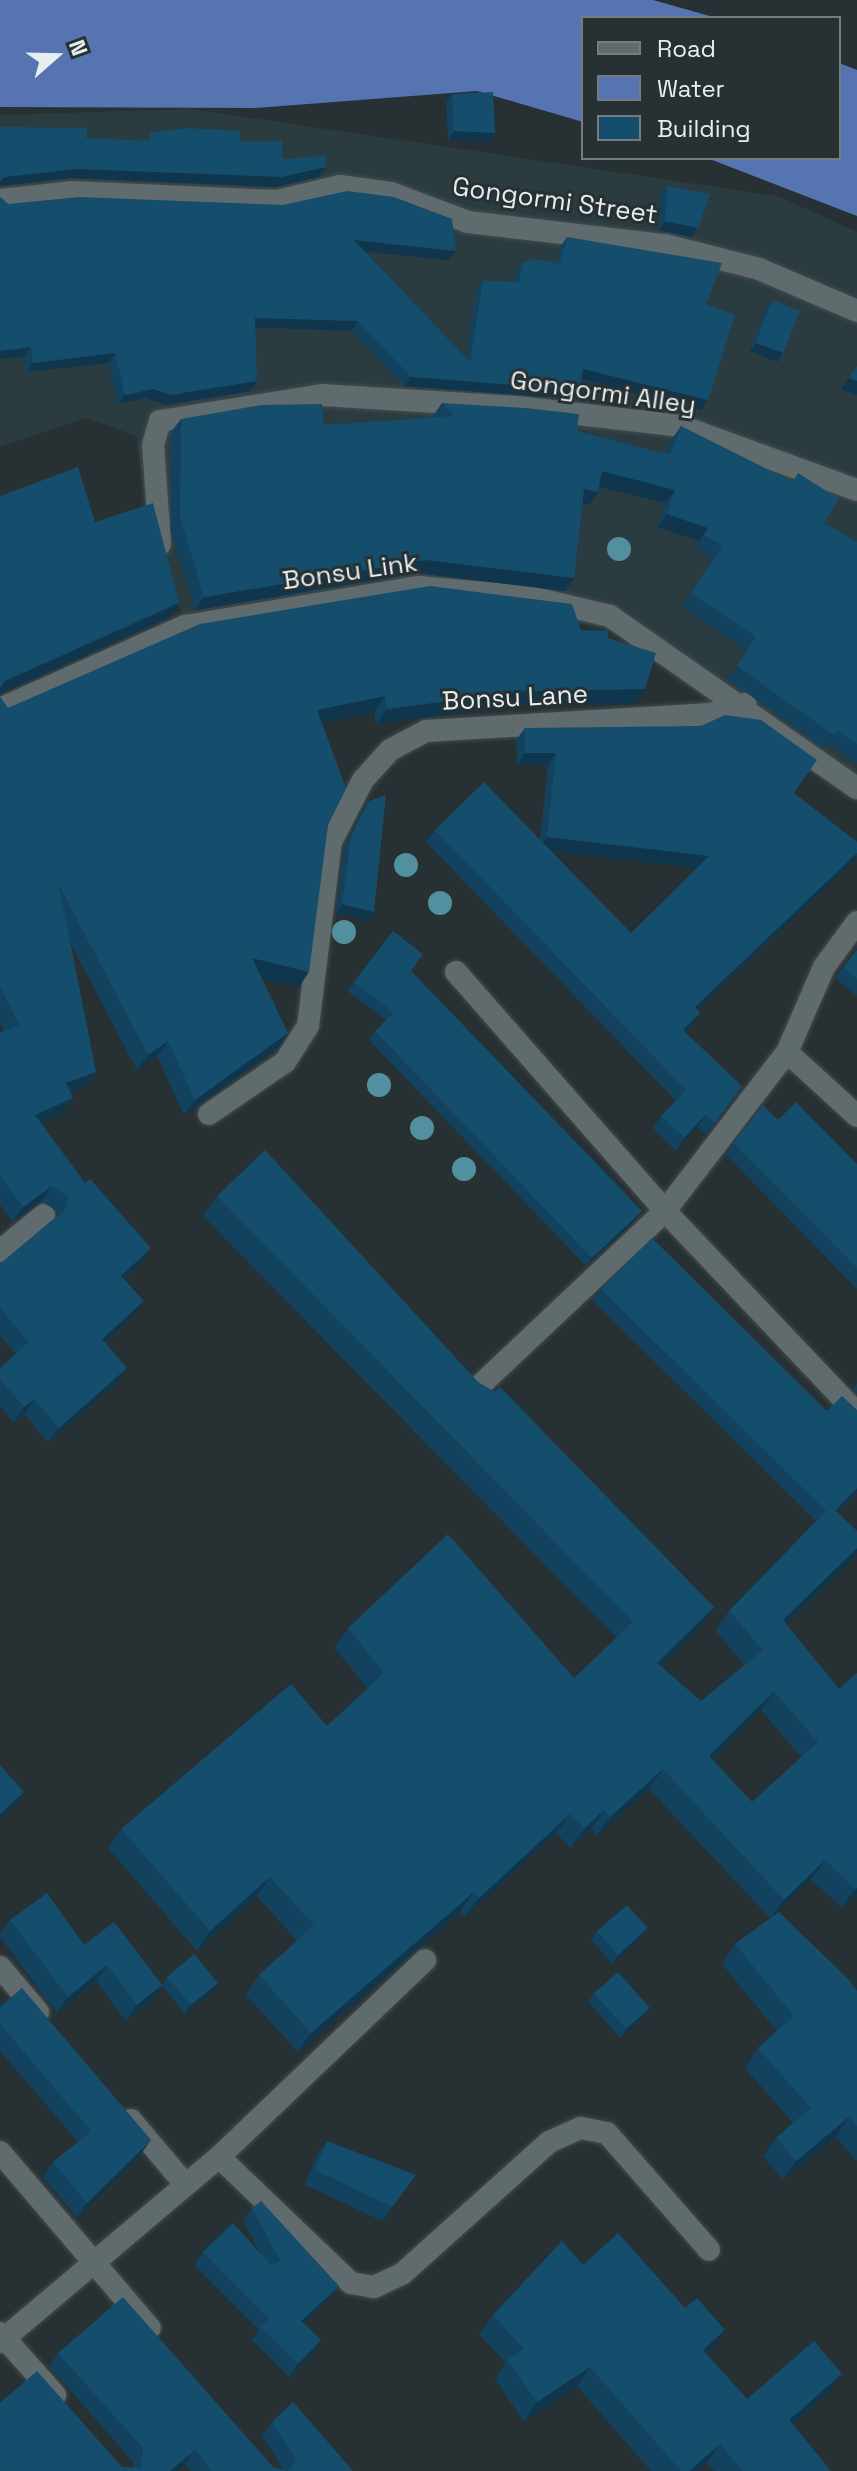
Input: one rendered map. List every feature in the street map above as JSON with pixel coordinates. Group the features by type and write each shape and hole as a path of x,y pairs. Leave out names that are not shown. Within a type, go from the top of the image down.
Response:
{"street":[{"name":"Gongormi Street","path":"0,200 72,192 277,201 340,186 391,193 468,222 665,245 759,269 857,311"},
{"name":"Gongormi Alley","path":"169,573 157,533 153,445 160,421 322,395 681,426 857,490"},
{"name":"Bonsu Link","path":"0,709 185,626 419,587 530,597 610,616 746,704"},
{"path":"177,599 185,626"},
{"path":"746,704 857,788"},
{"name":"Bonsu Lane","path":"209,1114 285,1062 308,1026 331,842 363,780 390,750 426,731 710,714 746,704"},
{"path":"474,1391 665,1211 787,1052 824,967 857,922"},
{"path":"456,972 665,1211 857,1413"},
{"path":"787,1052 857,1116"},
{"path":"0,1251 44,1215"},
{"path":"74,2416 2,2338 91,2260 219,2157 425,1960"},
{"path":"0,1967 51,2027"},
{"path":"113,2099 184,2183"},
{"path":"219,2157 351,2283 374,2287 402,2274 549,2142 581,2128 607,2133 709,2250"},
{"path":"0,2152 162,2342"}],"shaded area":[{"path":"191,109 778,196 857,232 857,793 797,743 605,628 399,587 182,614 151,541 136,436 86,418 0,447 0,115"}],"water":[{"path":"0,0 653,0 710,16 581,16 581,121 477,91 256,108 0,107"},
{"path":"841,64 857,70 857,216 712,160 841,160"}],"building":[{"path":"493,92 495,133 454,131 452,94"},
{"path":"0,127 87,128 86,138 150,141 150,133 186,128 240,131 240,142 282,141 282,159 325,156 326,167 282,177 77,169 4,177 0,182"},
{"path":"667,186 710,194 698,228 665,221"},
{"path":"347,191 394,197 452,219 456,251 354,240 470,362 483,281 519,282 523,262 533,259 560,264 567,237 722,263 706,304 735,315 708,400 583,369 580,390 411,377 358,321 255,318 257,381 171,395 153,389 125,395 115,353 33,363 31,347 0,351 0,197 8,204 79,197 283,205"},
{"path":"772,300 800,311 783,353 756,343"},
{"path":"857,366 857,381 849,378"},
{"path":"442,403 579,414 577,431 670,455 681,426 793,482 798,473 839,499 824,523 857,542 857,744 838,730 835,736 737,666 756,637 691,593 723,546 704,535 708,528 667,514 675,490 602,471 598,492 584,489 574,578 426,560 204,597 180,517 181,419 261,405 322,404 324,425 454,416"},
{"path":"78,467 95,522 153,503 179,603 5,681 0,688 0,496"},
{"path":"430,586 572,604 581,630 608,631 608,638 656,653 645,689 526,691 387,709 385,696 317,710 346,788 328,825 309,972 252,958 288,1033 195,1100 168,1041 148,1055 59,885 96,1072 66,1083 73,1098 35,1115 85,1183 90,1179 151,1248 121,1276 144,1301 102,1339 127,1368 59,1428 34,1399 24,1407 0,1379 0,1368 29,1342 0,1308 0,1264 64,1211 68,1197 52,1186 23,1207 0,1176 0,1033 19,1025 0,986 0,697 8,708 200,624"},
{"path":"725,715 761,720 817,760 794,793 857,842 857,853 695,1007 700,1013 683,1030 742,1086 714,1123 706,1114 684,1138 661,1116 686,1090 435,830 484,782 631,933 709,856 547,837 556,753 525,753 525,728 701,726"},
{"path":"386,795 374,912 342,904 351,837 369,801"},
{"path":"393,931 423,954 411,971 642,1211 592,1258 375,1031 394,1013 354,982"},
{"path":"857,950 857,979 843,967"},
{"path":"796,1102 857,1164 857,1268 734,1143 763,1105 778,1120"},
{"path":"265,1150 478,1382 495,1392 500,1387 714,1607 657,1663 701,1701 763,1650 729,1611 831,1506 857,1531 857,1548 783,1620 839,1689 857,1673 857,1888 825,1860 784,1900 663,1769 610,1817 604,1810 584,1829 570,1814 479,1898 474,1892 311,2033 259,1975 314,1925 270,1877 210,1931 121,1829 291,1684 327,1726 384,1673 348,1628 448,1534 574,1678 633,1622 217,1196","holes":["774,1691 818,1742 752,1802 709,1756"]},
{"path":"652,1238 827,1411 842,1396 857,1410 857,1488 836,1510 831,1506 826,1511 601,1289"},
{"path":"0,1765 24,1792 0,1814"},
{"path":"47,1893 84,1945 114,1922 162,1985 137,2005 107,1965 68,1997 10,1920"},
{"path":"627,1905 648,1928 618,1955 597,1931"},
{"path":"779,1912 857,1991 857,2126 849,2117 796,2161 777,2137 811,2108 758,2048 794,2016 735,1944"},
{"path":"194,1954 218,1983 191,2005 167,1977"},
{"path":"618,1972 650,2008 626,2029 594,1993"},
{"path":"22,1988 151,2140 87,2203 53,2162 91,2131 0,2024 0,2007"},
{"path":"327,2141 416,2175 392,2207 315,2170"},
{"path":"261,2201 339,2286 301,2321 321,2340 298,2364 261,2327 269,2319 203,2252 233,2223 272,2266 280,2260 252,2208"},
{"path":"618,2233 685,2308 697,2298 725,2330 703,2350 747,2399 814,2341 842,2374 789,2420 831,2471 743,2471 720,2444 689,2471 681,2471 590,2367 537,2402 508,2360 524,2349 493,2315 562,2241 583,2265"},
{"path":"123,2297 273,2467 287,2471 212,2471 195,2450 170,2471 0,2469 0,2403 37,2371 122,2467 141,2468 143,2448 58,2353"},
{"path":"293,2402 353,2471 287,2471 297,2461 272,2422"}]}
